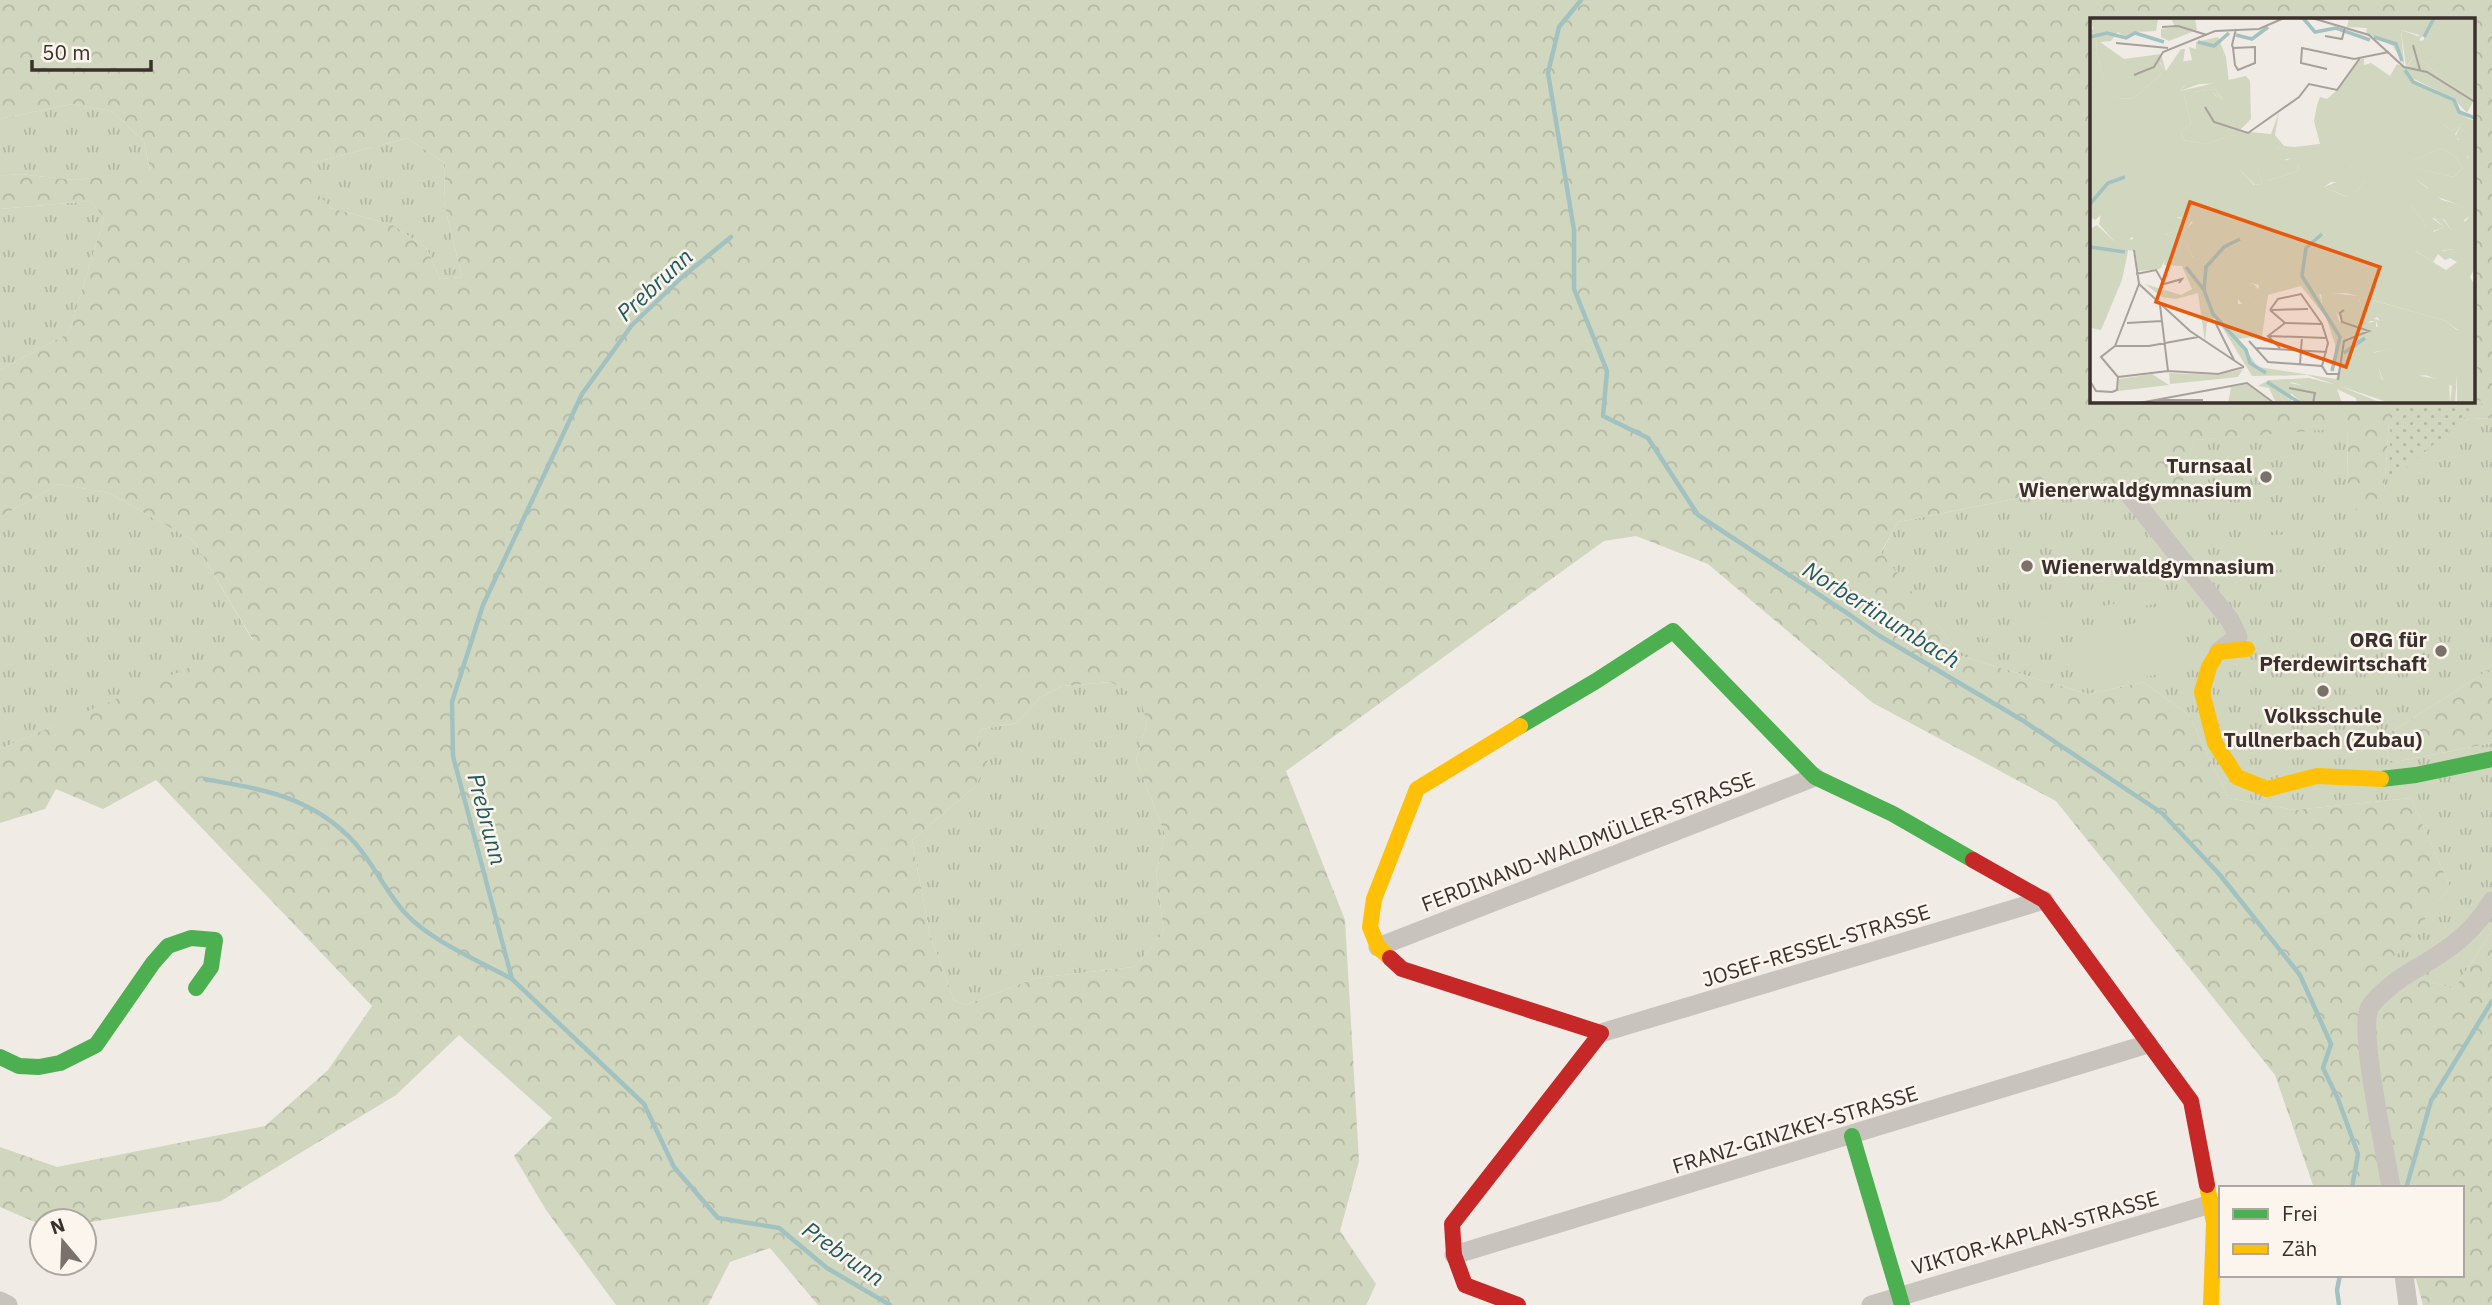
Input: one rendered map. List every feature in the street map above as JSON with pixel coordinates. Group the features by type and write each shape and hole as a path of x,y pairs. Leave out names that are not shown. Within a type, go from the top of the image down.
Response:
{"street":[{"path":"2129,494 2230,620 2238,637 2218,652 2209,667 2202,692 2215,743 2238,777 2267,789 2317,776 2374,780 2416,775 2492,759"},
{"path":"1518,1305 1465,1285 1454,1255 1452,1224 1601,1034 1402,969 1378,947 1370,927 1374,899 1417,789 1596,681 1673,631 1815,776 1893,814 2044,900 2191,1101 2214,1223 2211,1305"},
{"path":"2218,652 2247,649"},
{"name":"FERDINAND-WALDMÜLLER-STRASSE","path":"1378,947 1815,776"},
{"name":"JOSEF-RESSEL-STRASSE","path":"1601,1034 2044,900"},
{"path":"2391,1186 2366,1033 2370,1007 2395,982 2442,954 2479,922 2492,901"},
{"path":"0,1057 19,1066 39,1067 60,1063 96,1045 153,963 168,946 191,938 215,940 211,967 196,988"},
{"name":"FRANZ-GINZKEY-STRASSE","path":"1454,1255 2148,1044"},
{"path":"1852,1136 1900,1300"},
{"name":"VIKTOR-KAPLAN-STRASSE","path":"1871,1305 1900,1300 2211,1204"},
{"path":"2404,1277 2408,1305"},
{"path":"0,1301 8,1305"}],"green space":[{"path":"0,0 2492,0 2492,418 2389,423 2384,491 2369,508 2356,510 2347,485 2348,428 2194,440 2183,481 2128,499 2104,481 1898,522 1881,552 1961,656 2088,694 2143,682 2189,715 2228,798 2295,810 2411,798 2450,887 2387,968 2454,989 2492,931 2492,1305 2423,1305 2416,1279 2368,1277 2464,1277 2464,1186 2313,1186 2275,1075 2056,801 1873,703 1708,564 1636,536 1604,541 1286,771 1345,920 1359,1161 1340,1231 1376,1284 1366,1305 818,1305 770,1248 730,1262 708,1305 616,1305 546,1210 514,1156 552,1118 459,1035 396,1095 221,1201 98,1221 98,1207 28,1207 28,1219 0,1207 0,1147 57,1167 265,1126 328,1070 372,1006 156,780 103,809 56,789 45,809 0,823 0,749 253,640 194,541 109,493 59,484 0,517 0,370 69,333 104,218 91,201 0,209 0,176 19,174 75,180 150,170 144,141 111,111 72,104 0,119","holes":["407,138 445,163 444,203 462,277 440,279 427,249 393,225 331,208 311,187 313,163","1111,682 1140,698 1147,723 1136,760 1165,834 1156,874 1164,932 1134,967 1036,978 965,1005 954,1000 930,935 912,840 976,786 990,756 976,744 981,729 1017,723 1039,698 1062,686"]},
{"path":"72,104 111,111 144,141 150,171 75,180 19,174 0,176 0,119"},
{"path":"407,138 445,163 444,203 462,277 440,279 427,249 393,225 331,208 310,187 313,163"},
{"path":"91,201 104,218 69,333 0,370 0,209"},
{"path":"2486,400 2389,482 2391,407"},
{"path":"2492,418 2492,668 2383,737 2390,763 2492,743 2492,931 2454,989 2386,968 2450,887 2411,798 2295,810 2228,798 2189,715 2143,682 2088,694 1961,656 1881,553 1898,522 2105,481 2182,482 2194,440 2348,427 2347,485 2384,491 2389,423"},
{"path":"59,484 109,493 194,541 253,641 0,749 0,517"},
{"path":"2291,534 2293,569 2223,573 2221,538"},
{"path":"2161,594 2164,602 1983,639 1981,631"},
{"path":"2177,614 2190,667 2088,690 2075,636"},
{"path":"2492,668 2492,743 2390,763 2383,737"},
{"path":"1111,682 1141,698 1147,723 1136,760 1165,834 1156,874 1164,932 1134,967 1036,978 965,1005 954,1000 930,935 912,840 976,786 976,744 981,729 1017,723 1039,698 1062,686"}],"waterway":[{"name":"Norbertinumbach","path":"1581,0 1559,27 1548,73 1574,230 1574,289 1607,371 1603,416 1648,438 1698,515 1878,635 2022,720 2162,813 2220,875 2300,975 2331,1044 2323,1068 2338,1099 2358,1154 2352,1186"},
{"name":"Prebrunn","path":"731,237 681,278 632,325 582,394 483,605 452,702 453,756 512,979 644,1104 674,1167 718,1218 779,1228 827,1268 890,1305"},
{"path":"205,779 267,792 304,805 322,815 355,843 398,905 416,923 455,949 510,978"},
{"path":"2407,1185 2431,1101 2492,1001"},
{"name":"Norbertinumbach","path":"2339,1305 2337,1290 2340,1277"}],"traffic: fast":[{"path":"1520,726 1673,631 1815,777 1893,814 1973,860"},
{"path":"2381,779 2416,775 2492,759"},
{"path":"0,1057 19,1066 39,1067 60,1063 96,1045 153,963 168,946 191,938 215,940 211,967 196,988"},
{"path":"1852,1136 1902,1305"}],"traffic: slow":[{"path":"2247,649 2218,652 2209,667 2202,692 2215,743 2237,777 2267,789 2317,776 2381,779"},
{"path":"1390,958 1378,947 1370,927 1374,899 1417,789 1520,726"},
{"path":"2207,1185 2214,1223 2211,1305"}],"traffic: jam":[{"path":"1973,860 2044,900 2191,1101 2207,1185"},
{"path":"1390,958 1402,969 1601,1033 1452,1224 1454,1255 1465,1285 1518,1305"}],"place":[{"name":"Turnsaal Wienerwaldgymnasium","path":"2266,477"},
{"name":"Wienerwaldgymnasium","path":"2027,566"},
{"name":"ORG für Pferdewirtschaft","path":"2441,651"},
{"name":"Volksschule Tullnerbach (Zubau)","path":"2323,691"}]}
